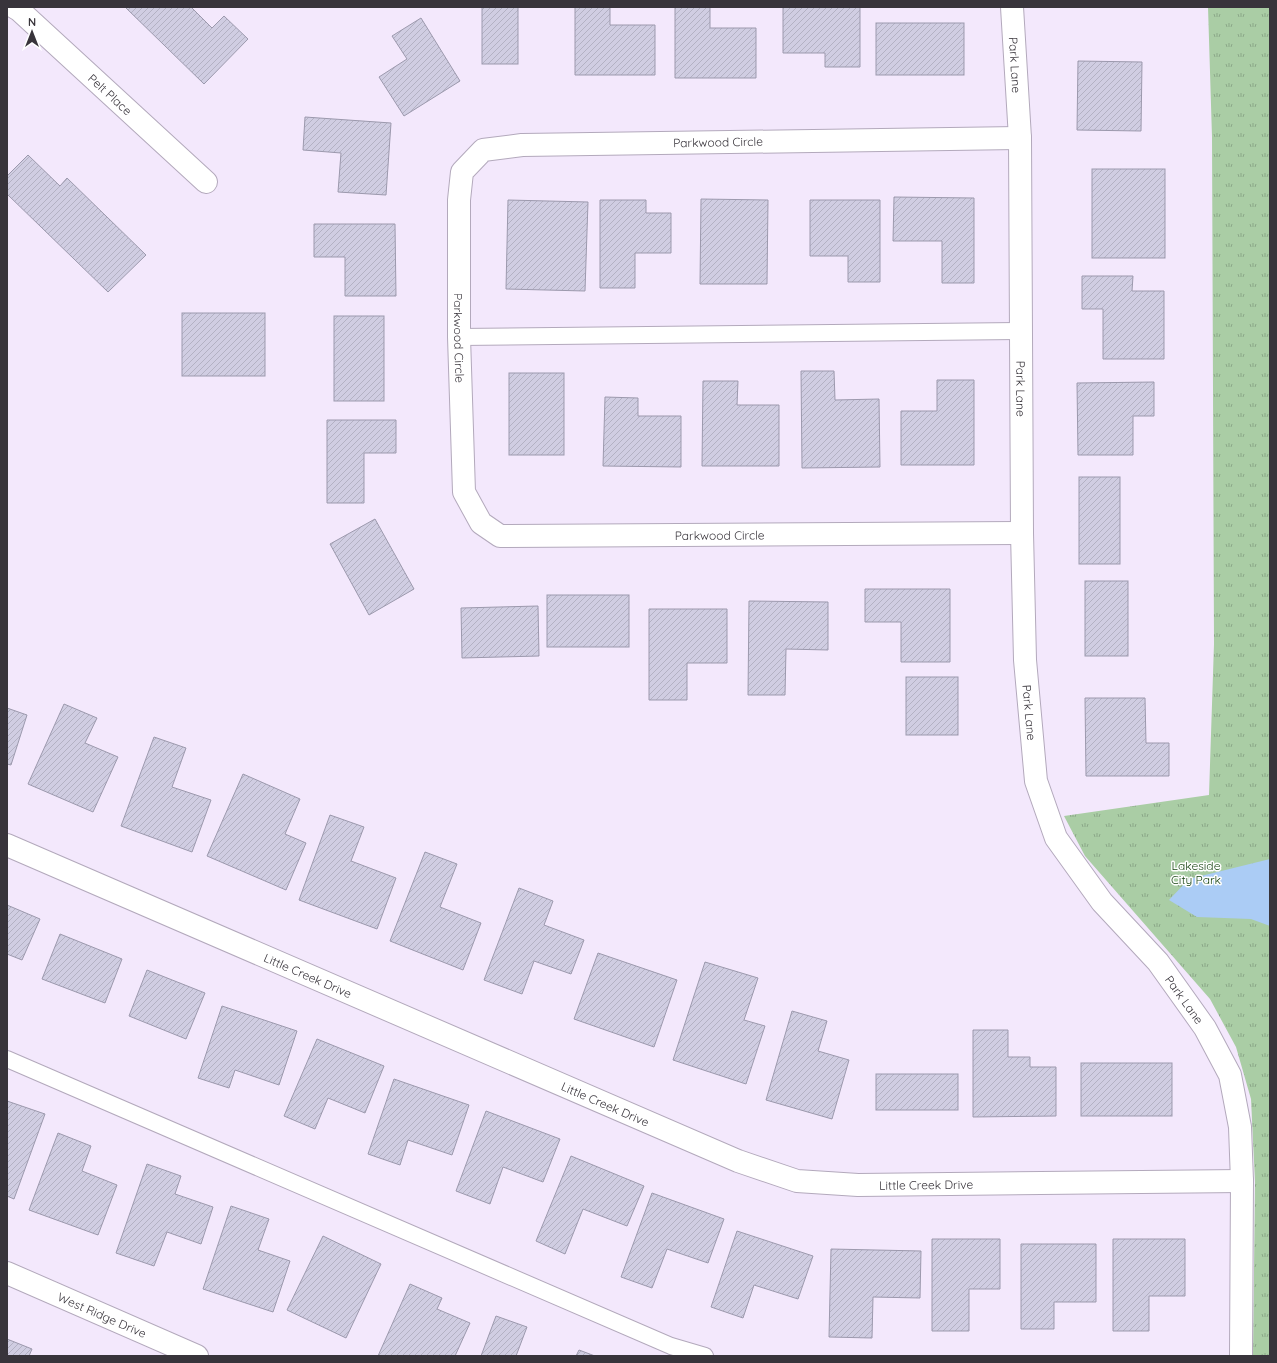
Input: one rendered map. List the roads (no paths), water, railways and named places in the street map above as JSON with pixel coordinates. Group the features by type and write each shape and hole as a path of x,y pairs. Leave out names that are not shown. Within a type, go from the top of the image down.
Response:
{"street":[{"name":"Pelt Place","path":"14,7 206,182"},
{"name":"Park Lane","path":"1012,7 1020,138 1022,533 1025,660 1036,781 1056,838 1098,895 1158,962 1205,1028 1230,1075 1240,1128 1242,1180 1241,1356"},
{"name":"Parkwood Circle","path":"1020,138 522,145 483,150 462,172 459,200 459,337 464,492 481,523 500,536 1022,533"},
{"name":"Little Creek Drive","path":"7,845 738,1161 797,1181 858,1185 1242,1180"},
{"name":"West Ridge Drive","path":"7,1273 197,1356"}],"lane":[{"path":"459,337 1021,331"},
{"path":"7,1058 664,1342 705,1356"}],"water":[{"path":"1270,859 1270,926 1251,919 1197,917 1169,900 1189,879"}],"park label":[{"name":"Lakeside City Park","path":"1196,872"}]}
